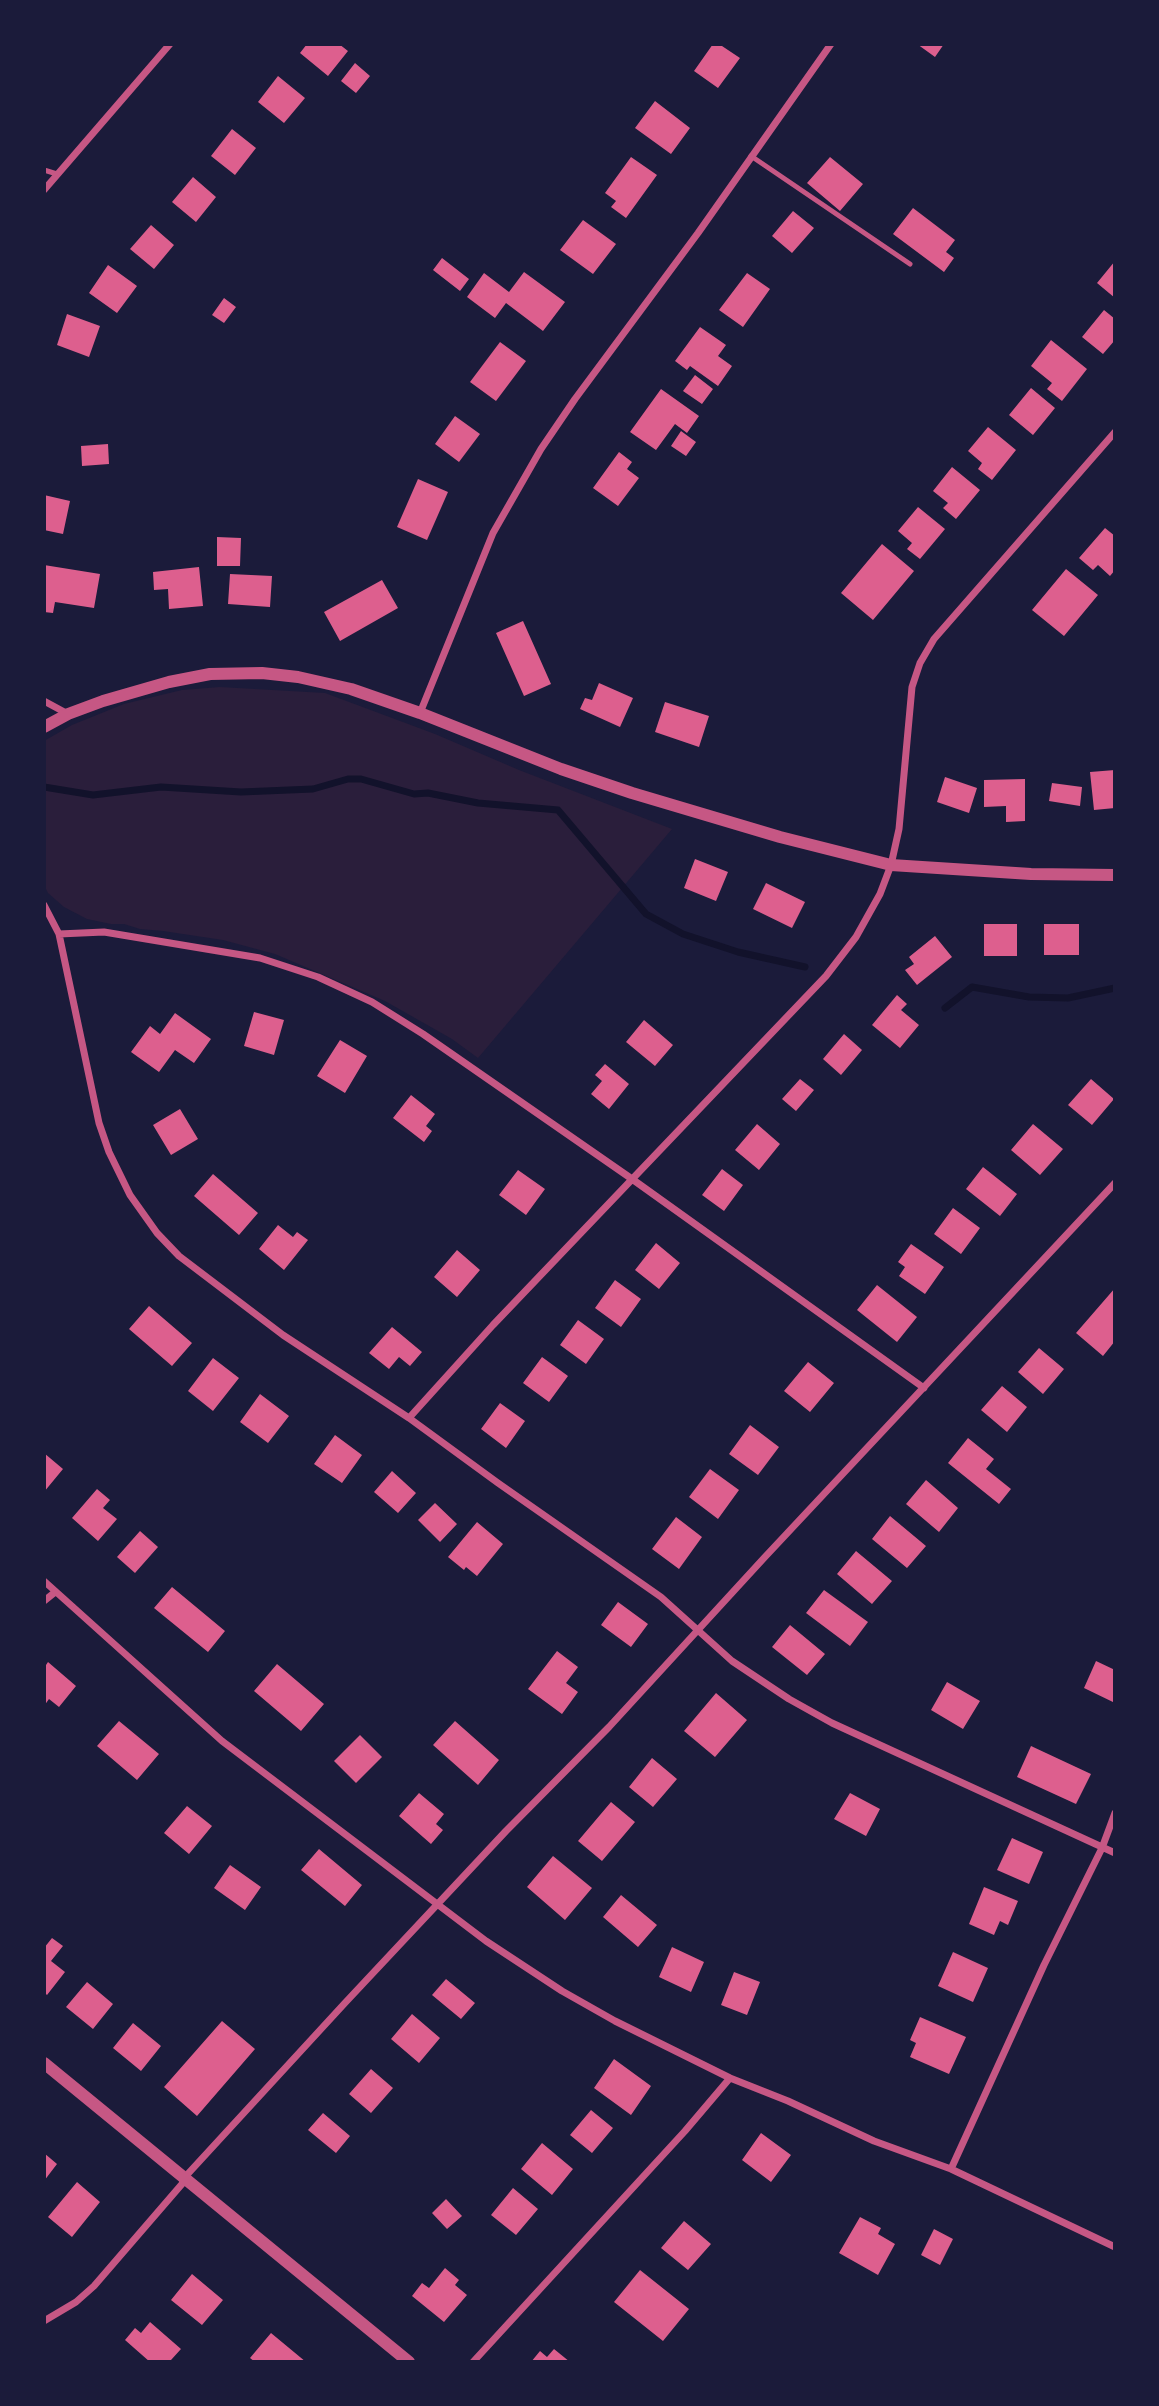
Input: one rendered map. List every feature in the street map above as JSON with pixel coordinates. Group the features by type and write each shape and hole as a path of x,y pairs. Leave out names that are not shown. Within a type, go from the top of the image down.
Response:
{"street":[{"path":"44,190 170,44"},
{"path":"420,713 492,533 541,449 831,44"},
{"path":"409,1418 493,1325 827,976 856,937 880,894 900,829 912,687 920,663 934,639 1115,432"},
{"path":"44,727 68,714 169,682 210,674 261,673 298,677 351,689 420,713 561,769 632,793 780,837 891,865 1031,874 1115,875"},
{"path":"44,701 68,714"},
{"path":"44,905 59,934 99,1123 109,1152 130,1195 157,1233 188,1263 284,1335 409,1418 661,1597 732,1661 789,1699 832,1723 1115,1853"},
{"path":"59,934 104,932 260,958 318,977 372,1002 423,1034 632,1179 924,1388"},
{"path":"44,2322 76,2302 94,2286 182,2184 185,2177 344,2004 506,1831 609,1727 1115,1182"},
{"path":"44,1581 54,1593 222,1741 486,1941 562,1991 615,2021 730,2078 788,2101 874,2141 951,2169 1115,2247"},
{"path":"44,1601 54,1593"},
{"path":"951,2169 1044,1965 1102,1848 1115,1813"},
{"path":"44,2063 409,2362"},
{"path":"473,2362 685,2131 730,2078"}],"lane":[{"path":"751,156 910,264"},
{"path":"44,170 57,174"}],"shaded area":[{"path":"220,687 325,693 672,829 478,1058 452,1039 385,1001 275,954 223,940 87,919 64,907 48,893 44,885 44,741 72,725 124,704 182,690"}],"building":[{"path":"307,44 339,44 348,51 328,76 300,53"},
{"path":"713,44 719,44 740,58 718,88 694,71"},
{"path":"917,44 944,44 935,57"},
{"path":"355,63 370,76 356,93 341,81"},
{"path":"278,76 305,98 284,123 258,102"},
{"path":"655,101 690,128 671,154 635,128"},
{"path":"232,129 256,148 235,175 211,156"},
{"path":"631,157 657,175 626,218 611,207 616,201 605,193"},
{"path":"830,157 863,184 840,211 807,183"},
{"path":"193,177 216,197 196,222 172,202"},
{"path":"913,208 955,240 946,252 954,258 944,272 893,234"},
{"path":"793,211 814,228 792,253 772,236"},
{"path":"583,220 616,244 593,274 560,250"},
{"path":"151,225 174,245 154,269 130,249"},
{"path":"442,258 469,279 460,291 433,270"},
{"path":"1115,261 1115,298 1097,283"},
{"path":"108,265 137,286 117,313 89,293"},
{"path":"524,272 565,302 543,331 506,303 495,318 467,297 484,273 509,292"},
{"path":"747,273 770,289 743,327 719,310"},
{"path":"224,298 236,307 224,323 212,315"},
{"path":"1104,310 1115,319 1115,340 1103,354 1082,337"},
{"path":"67,314 100,326 89,357 57,345"},
{"path":"700,327 726,345 718,356 732,366 718,386 690,366 687,370 675,361"},
{"path":"1051,340 1087,369 1062,401 1047,389 1052,383 1031,366"},
{"path":"500,342 526,361 496,401 470,382"},
{"path":"695,375 713,389 702,404 683,391"},
{"path":"1031,388 1055,408 1033,435 1009,415"},
{"path":"661,389 699,416 687,433 675,424 656,450 630,432"},
{"path":"455,416 480,434 459,462 435,444"},
{"path":"988,427 1016,450 992,480 978,469 982,463 968,451"},
{"path":"681,431 696,442 686,456 671,446"},
{"path":"108,444 109,464 82,466 81,446"},
{"path":"619,452 632,462 627,469 639,478 618,506 593,488"},
{"path":"952,467 980,490 956,519 943,508 948,503 933,491"},
{"path":"418,479 448,492 427,540 397,527"},
{"path":"44,495 70,501 63,534 44,530"},
{"path":"918,507 945,529 920,559 907,549 912,543 898,531"},
{"path":"1105,528 1115,536 1115,570 1110,576 1098,565 1093,570 1079,558"},
{"path":"217,537 241,538 240,566 217,566"},
{"path":"882,544 914,571 873,620 841,593"},
{"path":"44,565 100,574 94,608 55,602 53,613 44,612"},
{"path":"199,567 203,606 169,609 168,589 154,590 153,572"},
{"path":"1066,569 1098,595 1064,636 1032,610"},
{"path":"230,574 272,576 270,607 228,604"},
{"path":"382,580 398,608 340,641 324,612"},
{"path":"523,621 551,684 524,696 496,633"},
{"path":"599,683 633,698 620,727 580,709 585,698 592,700"},
{"path":"665,702 709,716 699,747 655,732"},
{"path":"1115,770 1115,808 1094,810 1090,772"},
{"path":"945,777 977,788 969,813 937,802"},
{"path":"1025,779 1025,821 1006,822 1006,806 984,807 984,780"},
{"path":"1052,783 1082,787 1080,806 1049,801"},
{"path":"695,859 728,872 716,901 684,888"},
{"path":"766,883 805,902 792,928 753,909"},
{"path":"984,924 1017,924 1017,956 984,956"},
{"path":"1044,924 1079,924 1079,955 1044,955"},
{"path":"935,936 952,957 917,985 905,970 914,964 909,957"},
{"path":"897,995 907,1004 901,1010 919,1025 900,1048 872,1025"},
{"path":"254,1012 284,1020 274,1055 244,1046"},
{"path":"175,1013 211,1039 194,1063 175,1050 159,1072 131,1052 150,1026 160,1034"},
{"path":"644,1020 673,1045 655,1066 626,1042"},
{"path":"844,1034 862,1050 841,1075 823,1059"},
{"path":"340,1040 367,1056 345,1093 317,1076"},
{"path":"605,1064 629,1084 609,1109 591,1094 602,1081 595,1075"},
{"path":"800,1079 814,1090 796,1111 782,1099"},
{"path":"1091,1079 1114,1099 1092,1125 1068,1105"},
{"path":"411,1095 435,1114 426,1126 432,1131 424,1142 393,1118"},
{"path":"180,1109 198,1139 171,1155 153,1125"},
{"path":"757,1124 780,1144 759,1170 735,1150"},
{"path":"1033,1124 1063,1149 1040,1175 1011,1150"},
{"path":"983,1167 1017,1194 1000,1216 966,1189"},
{"path":"722,1169 743,1185 724,1211 702,1195"},
{"path":"518,1170 545,1189 526,1215 499,1195"},
{"path":"213,1174 258,1213 239,1235 194,1196"},
{"path":"953,1208 980,1228 961,1254 934,1234"},
{"path":"278,1225 293,1237 297,1232 308,1240 284,1270 259,1249"},
{"path":"656,1243 680,1263 659,1289 635,1270"},
{"path":"911,1244 944,1267 925,1294 899,1276 905,1267 898,1262"},
{"path":"457,1250 480,1270 457,1297 434,1277"},
{"path":"615,1280 641,1299 621,1327 595,1308"},
{"path":"877,1285 917,1317 897,1342 857,1310"},
{"path":"1115,1288 1115,1341 1103,1356 1076,1333"},
{"path":"149,1306 192,1343 172,1366 129,1329"},
{"path":"578,1320 604,1339 586,1364 560,1345"},
{"path":"392,1327 422,1352 410,1366 399,1357 389,1369 369,1353"},
{"path":"1039,1348 1064,1369 1043,1394 1018,1372"},
{"path":"542,1357 568,1376 549,1402 523,1383"},
{"path":"213,1358 239,1378 213,1411 188,1391"},
{"path":"808,1362 834,1383 810,1412 784,1391"},
{"path":"1002,1386 1027,1407 1007,1432 981,1410"},
{"path":"260,1394 289,1416 268,1443 240,1422"},
{"path":"500,1403 525,1421 506,1448 481,1429"},
{"path":"750,1425 779,1447 758,1475 729,1454"},
{"path":"335,1435 362,1455 342,1483 314,1464"},
{"path":"968,1438 994,1459 986,1469 1011,1489 999,1504 948,1463"},
{"path":"44,1453 63,1469 44,1492"},
{"path":"710,1469 739,1490 718,1519 689,1497"},
{"path":"392,1471 416,1493 398,1513 374,1492"},
{"path":"926,1480 958,1508 939,1532 906,1504"},
{"path":"97,1489 110,1500 103,1508 117,1519 98,1541 72,1518"},
{"path":"435,1503 457,1524 440,1542 418,1520"},
{"path":"890,1516 926,1546 907,1568 872,1539"},
{"path":"676,1517 702,1537 679,1569 652,1549"},
{"path":"477,1522 503,1544 477,1576 466,1567 464,1570 448,1557"},
{"path":"140,1531 158,1547 135,1573 117,1557"},
{"path":"856,1551 892,1581 872,1604 837,1574"},
{"path":"172,1587 225,1631 208,1652 154,1608"},
{"path":"824,1590 868,1622 850,1646 806,1613"},
{"path":"618,1602 648,1624 631,1647 601,1625"},
{"path":"790,1625 825,1654 807,1675 772,1647"},
{"path":"557,1651 578,1667 566,1683 578,1692 562,1714 528,1689"},
{"path":"1096,1661 1115,1670 1115,1703 1084,1688"},
{"path":"48,1662 76,1686 59,1707 49,1699 44,1706 44,1668"},
{"path":"277,1664 324,1704 301,1731 254,1691"},
{"path":"947,1682 980,1701 963,1729 931,1710"},
{"path":"716,1693 747,1720 715,1757 684,1731"},
{"path":"119,1721 159,1754 137,1780 97,1746"},
{"path":"455,1721 499,1760 478,1785 433,1745"},
{"path":"360,1735 382,1757 356,1783 334,1761"},
{"path":"1031,1746 1091,1774 1076,1804 1017,1777"},
{"path":"652,1758 677,1779 653,1807 629,1787"},
{"path":"419,1793 444,1814 436,1824 443,1830 431,1844 399,1816"},
{"path":"850,1793 880,1809 866,1836 834,1819"},
{"path":"611,1802 635,1822 602,1861 578,1841"},
{"path":"187,1806 212,1826 189,1854 164,1833"},
{"path":"1012,1838 1043,1852 1029,1884 997,1870"},
{"path":"319,1849 362,1885 345,1906 301,1870"},
{"path":"553,1856 592,1888 565,1920 527,1887"},
{"path":"230,1865 261,1887 245,1910 214,1888"},
{"path":"984,1887 1018,1901 1008,1925 1000,1921 994,1935 969,1924"},
{"path":"621,1895 657,1925 638,1947 603,1917"},
{"path":"52,1938 63,1946 51,1961 65,1972 47,1995 44,1992 44,1948"},
{"path":"672,1947 704,1962 691,1992 659,1977"},
{"path":"953,1952 988,1968 973,2002 938,1986"},
{"path":"734,1972 760,1982 747,2015 721,2005"},
{"path":"446,1979 475,2003 461,2019 432,1995"},
{"path":"87,1982 113,2004 93,2029 66,2007"},
{"path":"412,2014 440,2038 419,2063 391,2039"},
{"path":"920,2017 966,2037 949,2074 910,2057 916,2043 910,2040"},
{"path":"222,2021 255,2049 197,2116 164,2087"},
{"path":"133,2023 161,2046 141,2071 113,2048"},
{"path":"614,2059 651,2086 631,2115 594,2088"},
{"path":"371,2069 393,2088 371,2113 349,2094"},
{"path":"591,2110 613,2128 592,2153 570,2135"},
{"path":"323,2113 350,2136 336,2153 308,2130"},
{"path":"761,2133 791,2155 771,2182 742,2160"},
{"path":"542,2143 573,2169 552,2195 521,2169"},
{"path":"44,2153 57,2164 44,2181"},
{"path":"77,2182 100,2202 72,2237 48,2217"},
{"path":"513,2188 538,2209 516,2235 491,2215"},
{"path":"446,2199 462,2216 447,2229 432,2213"},
{"path":"860,2217 881,2228 878,2234 895,2244 878,2275 839,2253"},
{"path":"684,2221 711,2244 688,2270 661,2248"},
{"path":"934,2229 953,2239 940,2265 921,2255"},
{"path":"445,2268 459,2280 455,2285 467,2295 444,2322 412,2296 422,2283 429,2288"},
{"path":"640,2270 689,2309 663,2341 614,2302"},
{"path":"192,2274 223,2300 202,2325 171,2300"},
{"path":"150,2322 181,2349 171,2360 173,2362 150,2362 125,2340 135,2328 141,2333"},
{"path":"271,2333 306,2362 255,2362 250,2358"},
{"path":"554,2349 570,2362 531,2362 540,2351 547,2357"}],"waterway":[{"path":"44,787 93,795 161,787 241,792 313,789 348,779 361,779 414,794 428,793 478,803 558,810 646,914 683,934 738,952 805,967"},
{"path":"945,1008 972,987 1029,997 1068,998 1115,988"}]}
